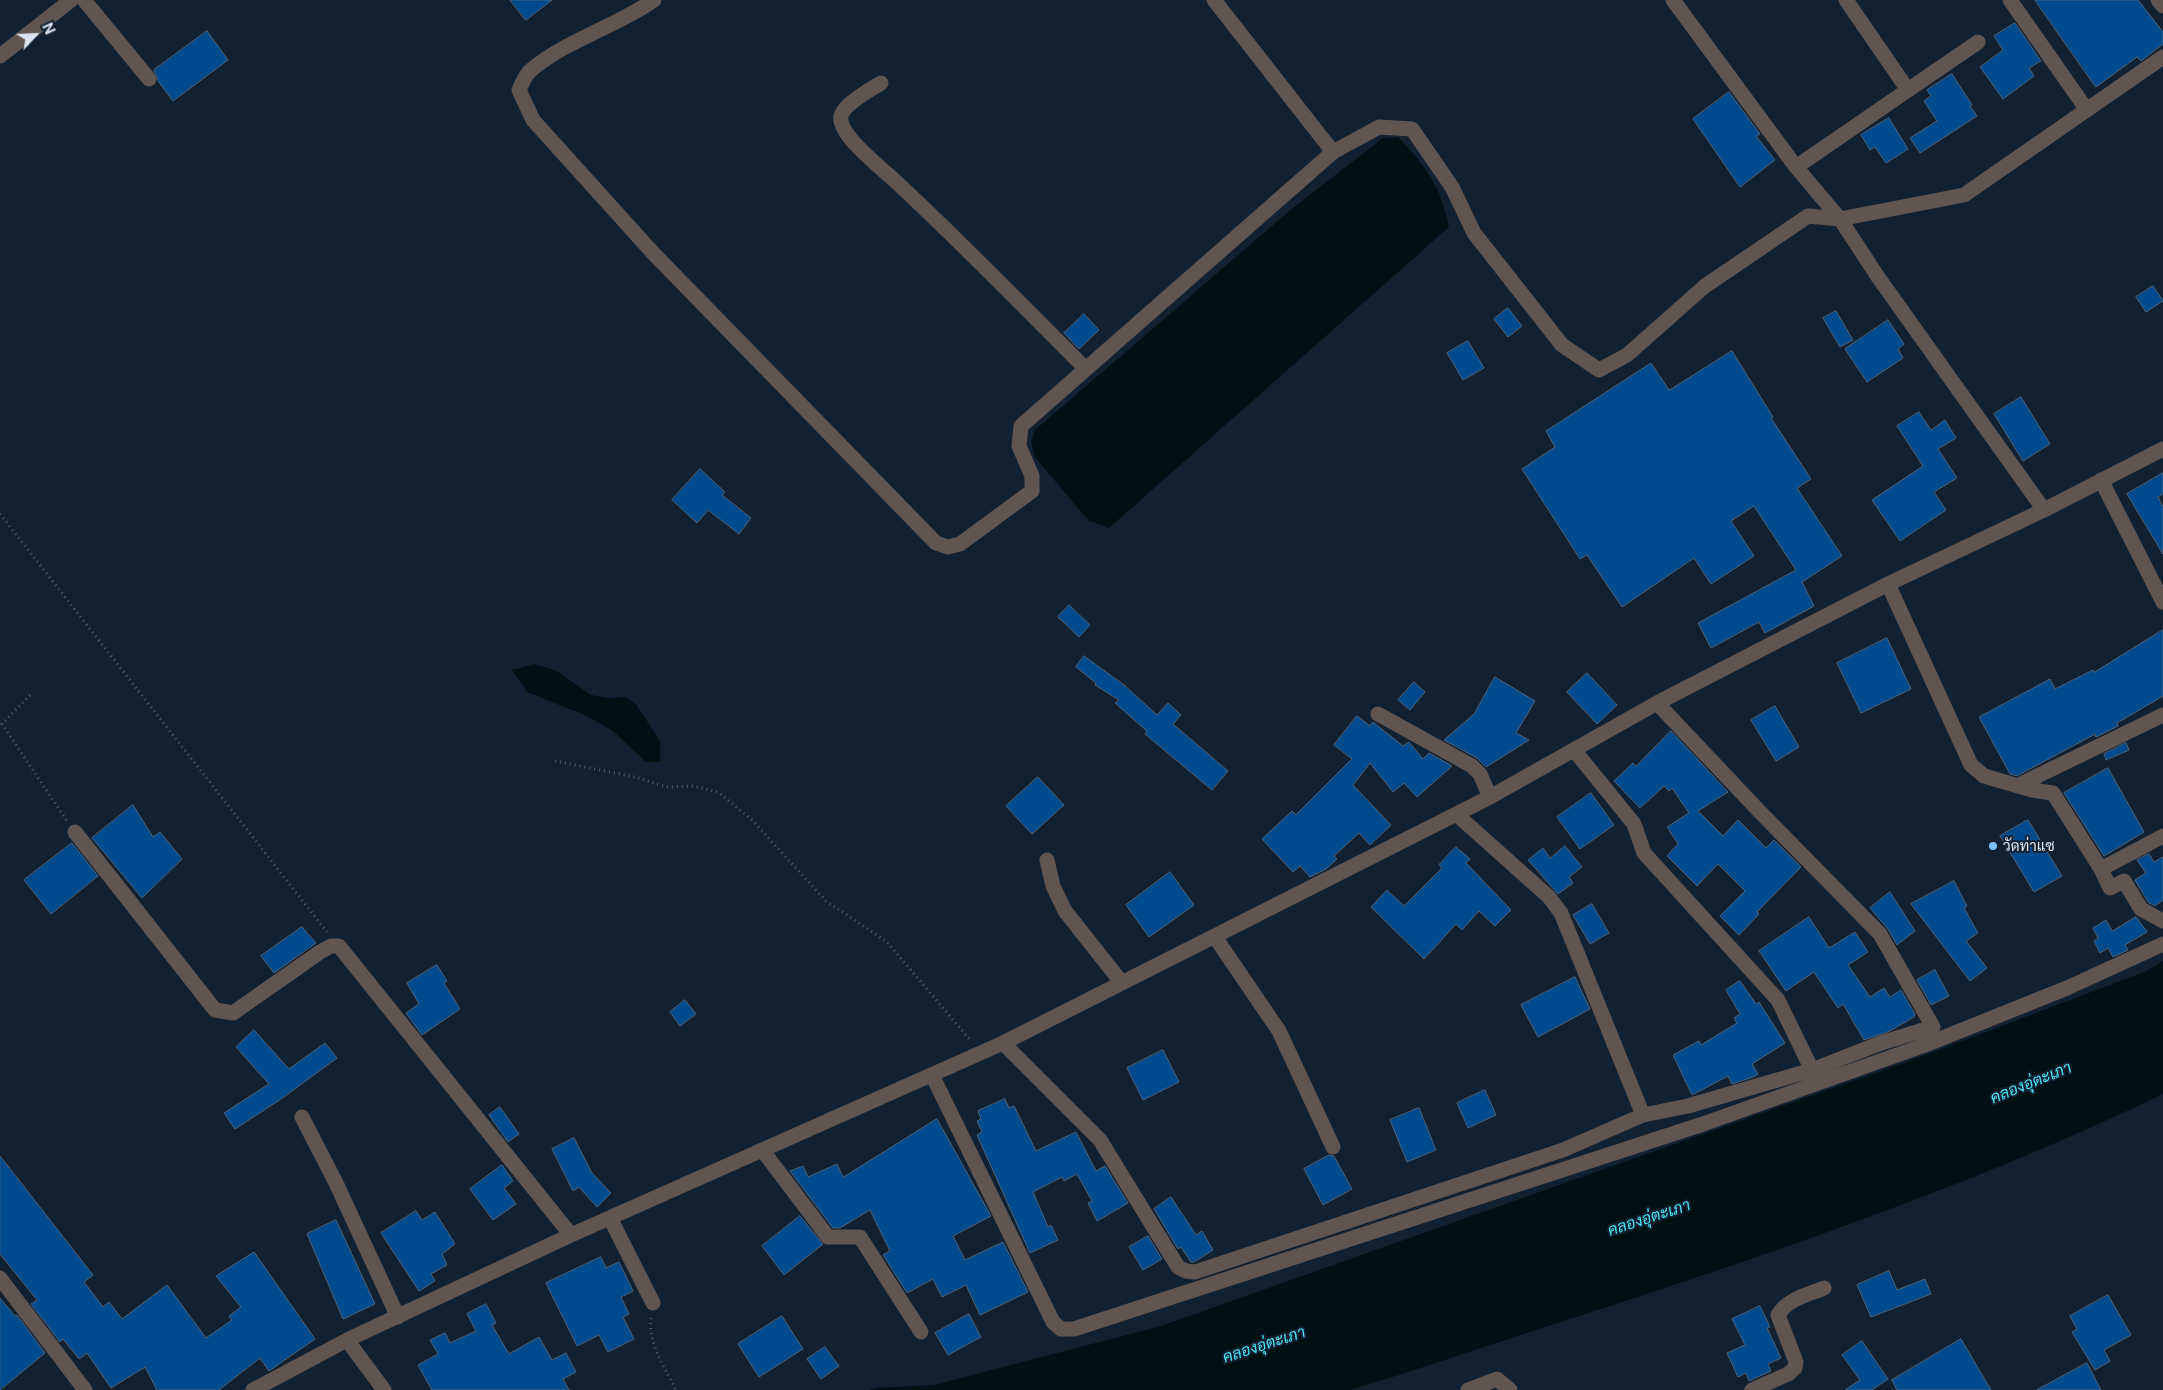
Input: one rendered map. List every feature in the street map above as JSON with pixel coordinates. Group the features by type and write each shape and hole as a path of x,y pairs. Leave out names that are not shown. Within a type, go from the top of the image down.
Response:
{"street":[{"path":"0,56 70,0"},
{"path":"84,0 149,79"},
{"path":"654,0 633,14 563,50 529,72 519,90 533,120 653,252 936,543 948,547 960,544 1032,492 1032,476 1019,446 1021,426 1333,152 1379,127 1412,129 1452,187 1474,233 1562,344 1599,370 1627,355 1706,286 1808,216 1840,219 1964,195 2163,57"},
{"path":"1214,0 1333,152"},
{"path":"1673,0 1796,167 1840,219 1878,277 2044,510"},
{"path":"1846,0 1908,90"},
{"path":"2010,0 2087,110"},
{"path":"2158,0 2163,6"},
{"path":"1796,167 1978,42"},
{"path":"881,83 844,110 840,117 841,124 851,140 918,202 1086,368"},
{"path":"253,1390 347,1340 571,1235 1003,1043 1490,797 1658,703 1888,584 2044,510 2163,449"},
{"path":"2101,480 2163,602"},
{"path":"1888,584 1971,765 1984,776 2053,793 2101,869 2110,888 2124,881 2141,909 2163,921"},
{"path":"1003,1043 1100,1140 1178,1267 1186,1271 1195,1272 1563,1150 1643,1115 1688,1106 1812,1070 1881,1043 1933,1027 1880,934 1760,812 1658,703"},
{"path":"1378,714 1472,766 1480,774 1490,797"},
{"path":"2019,785 2163,715"},
{"path":"1574,750 1634,824 1644,853 1778,1000 1812,1070"},
{"path":"1456,814 1549,897 1562,913 1643,1115"},
{"path":"75,832 215,1010 233,1013 320,952 331,946 339,946 571,1235"},
{"path":"2101,869 2163,836"},
{"path":"1047,860 1053,886 1065,910 1122,983"},
{"path":"1215,936 1279,1031 1334,1147"},
{"path":"932,1075 1054,1322 1061,1329 1074,1330 1722,1117 1925,1045 2067,988 2163,944"},
{"path":"302,1117 336,1183 398,1316"},
{"path":"763,1151 828,1237 860,1237 921,1332"},
{"path":"610,1218 653,1303"},
{"path":"0,1278 85,1390"},
{"path":"1752,1390 1788,1374 1796,1368 1796,1362 1778,1315 1782,1307 1824,1288"},
{"path":"347,1340 384,1390"},
{"path":"1468,1390 1496,1379 1510,1390"}],"path":[{"path":"0,514 339,946"},
{"path":"30,695 2,724 75,832"},
{"path":"555,761 635,777 666,787 693,786 718,792 752,820 826,901 887,942 980,1053"},
{"path":"653,1303 649,1331 657,1353 676,1390"}],"water":[{"path":"1398,137 1417,158 1431,178 1442,200 1449,227 1109,528 1088,520 1034,456 1031,441 1035,430 1294,207 1383,138"},
{"path":"535,664 557,671 591,695 610,698 625,697 636,704 660,741 660,762 646,762 613,731 587,716 527,692 512,670"},
{"name":"คลองอุ่ตะเภา","path":"2163,961 2163,1094 1977,1176 1786,1247 1689,1280 1350,1390 869,1390 875,1388 934,1385 1161,1326 1909,1061 2144,972"}],"building":[{"path":"510,0 552,0 526,20"},
{"path":"2035,0 2138,0 2163,32 2163,44 2141,61 2137,57 2096,87"},
{"path":"2015,23 2041,61 2029,68 2034,76 2003,99 1980,67 2003,50 1994,36"},
{"path":"207,31 228,60 173,101 158,81 154,70"},
{"path":"1952,74 1977,116 1920,153 1910,138 1937,121 1924,101 1931,96 1927,90"},
{"path":"1729,92 1760,134 1756,136 1775,160 1740,187 1693,119"},
{"path":"1889,118 1908,149 1886,163 1875,147 1870,150 1861,135"},
{"path":"2153,286 2163,301 2146,312 2136,297"},
{"path":"1508,308 1522,326 1508,337 1494,319"},
{"path":"1836,311 1853,340 1840,347 1823,318"},
{"path":"1084,314 1099,330 1079,349 1064,333"},
{"path":"1888,320 1904,344 1898,349 1903,358 1867,382 1845,349"},
{"path":"1468,341 1484,368 1463,380 1447,353"},
{"path":"1732,351 1773,417 1771,418 1811,479 1797,488 1842,556 1802,582 1814,606 1765,633 1759,622 1711,648 1698,623 1796,570 1754,506 1731,521 1754,556 1711,584 1694,558 1622,607 1587,555 1580,559 1522,469 1555,447 1546,431 1651,363 1669,390"},
{"path":"2021,397 2050,444 2023,461 1994,414"},
{"path":"1919,412 1931,430 1945,420 1956,438 1938,449 1957,478 1934,492 1946,510 1900,541 1872,500 1923,466 1897,426"},
{"path":"700,469 725,492 722,495 751,518 739,534 708,510 697,523 672,500"},
{"path":"2163,473 2163,494 2158,497 2163,507 2163,554 2127,494"},
{"path":"1069,605 1090,625 1079,637 1058,617"},
{"path":"2163,630 2163,696 2117,723 2118,726 2096,737 2095,734 2017,776 2010,774 1979,717 2050,679 2055,689 2093,670 2094,672"},
{"path":"1887,638 1911,689 1861,713 1837,663"},
{"path":"1084,656 1124,685 1157,715 1168,703 1181,715 1173,724 1228,771 1212,790 1145,734 1147,731 1115,703 1119,700 1095,685 1096,683 1076,667"},
{"path":"1587,673 1617,705 1597,724 1567,692"},
{"path":"1495,677 1535,701 1516,733 1529,740 1486,767 1477,758 1444,740 1474,714"},
{"path":"1414,682 1425,692 1410,710 1398,700"},
{"path":"1775,706 1799,747 1776,761 1751,720"},
{"path":"1357,716 1370,726 1373,722 1403,746 1409,742 1423,759 1429,753 1452,766 1417,797 1404,783 1393,792 1370,763 1353,785 1391,825 1370,845 1359,833 1334,856 1337,859 1326,869 1310,877 1300,866 1293,872 1262,839 1292,811 1296,815 1352,759 1334,745"},
{"path":"1671,731 1728,792 1698,811 1723,836 1738,820 1766,848 1774,840 1801,867 1757,912 1759,914 1739,935 1720,916 1745,891 1718,864 1697,886 1667,856 1678,844 1667,827 1689,813 1672,788 1669,791 1664,786 1640,808 1614,781 1633,763 1636,766"},
{"path":"2126,743 2129,750 2106,760 2104,754"},
{"path":"2108,768 2144,832 2104,856 2064,793"},
{"path":"1038,777 1064,805 1032,834 1006,806"},
{"path":"1591,793 1614,825 1580,849 1557,817"},
{"path":"133,805 153,837 160,832 182,859 142,898 92,838"},
{"path":"2028,820 2062,876 2034,892 2000,836"},
{"path":"72,843 98,876 51,914 24,880"},
{"path":"1565,846 1582,867 1569,877 1573,883 1558,894 1528,860 1543,848 1550,858"},
{"path":"1456,847 1470,859 1466,863 1511,910 1495,926 1479,911 1462,930 1456,924 1424,959 1371,907 1387,890 1404,906 1442,868 1439,865"},
{"path":"2149,854 2154,862 2163,857 2163,900 2155,906 2148,902 2135,880 2146,873 2137,860"},
{"path":"1170,872 1194,905 1149,937 1126,905"},
{"path":"1954,881 1967,906 1964,908 1978,933 1966,941 1987,968 1970,981 1911,904"},
{"path":"1890,892 1915,931 1897,945 1888,929 1870,908"},
{"path":"1592,904 1609,933 1590,944 1573,915"},
{"path":"1809,917 1829,948 1855,932 1868,952 1848,965 1870,997 1884,988 1890,997 1901,990 1915,1014 1914,1017 1890,1031 1864,1040 1843,1004 1838,1008 1814,972 1786,991 1759,951"},
{"path":"2136,917 2147,932 2125,945 2128,950 2113,957 2108,948 2100,953 2094,941 2098,938 2093,928 2106,920 2112,931"},
{"path":"302,927 316,943 274,973 261,956"},
{"path":"437,965 447,981 444,983 460,1009 422,1035 406,1013 419,1004 407,983"},
{"path":"1935,970 1949,996 1931,1005 1917,980"},
{"path":"1575,977 1590,1009 1538,1037 1521,1005"},
{"path":"1740,981 1756,1004 1759,1002 1785,1043 1752,1064 1758,1074 1753,1077 1732,1084 1728,1076 1692,1095 1673,1055 1699,1041 1701,1045 1737,1023 1734,1018 1740,1014 1726,990"},
{"path":"685,1000 696,1014 680,1026 670,1012"},
{"path":"254,1030 289,1069 325,1043 337,1058 281,1099 235,1129 224,1113 269,1084 236,1047"},
{"path":"1163,1050 1179,1082 1143,1100 1127,1068"},
{"path":"1485,1090 1496,1115 1468,1128 1457,1103"},
{"path":"1005,1099 1009,1108 1014,1106 1036,1151 1076,1132 1096,1171 1105,1166 1128,1203 1097,1221 1088,1203 1092,1201 1077,1174 1064,1181 1062,1177 1033,1192 1048,1227 1051,1225 1058,1240 1030,1253 977,1135 982,1132 977,1121 981,1119 978,1111"},
{"path":"500,1107 519,1134 508,1142 489,1115"},
{"path":"1419,1108 1436,1150 1407,1162 1390,1120"},
{"path":"937,1119 991,1216 953,1236 965,1260 1003,1242 1028,1292 980,1315 966,1285 942,1297 933,1279 907,1293 883,1255 890,1251 870,1210 840,1228 833,1228 790,1171 803,1166 808,1177 837,1164 843,1177"},
{"path":"574,1138 592,1173 611,1193 597,1207 579,1187 573,1191 552,1149"},
{"path":"1329,1155 1334,1156 1352,1189 1323,1205 1304,1169"},
{"path":"0,1156 93,1275 84,1282 103,1307 109,1302 122,1319 167,1285 206,1338 232,1320 229,1316 241,1307 216,1276 254,1252 315,1339 269,1371 260,1358 219,1390 157,1390 145,1367 111,1388 87,1353 79,1359 63,1339 60,1342 31,1304 37,1300 0,1254"},
{"path":"502,1165 513,1181 504,1188 516,1204 493,1220 470,1189"},
{"path":"1171,1197 1196,1235 1202,1231 1213,1250 1194,1262 1191,1262 1181,1247 1178,1249 1154,1209"},
{"path":"416,1211 422,1220 435,1212 455,1244 442,1254 447,1265 431,1274 435,1281 419,1291 381,1233"},
{"path":"800,1216 823,1244 784,1275 762,1246"},
{"path":"336,1220 375,1304 343,1319 307,1234"},
{"path":"1148,1236 1162,1259 1143,1270 1129,1247"},
{"path":"601,1257 606,1268 619,1262 633,1291 621,1297 629,1314 623,1317 634,1339 608,1352 599,1335 577,1346 546,1283"},
{"path":"1889,1271 1897,1290 1925,1279 1931,1294 1871,1317 1857,1285"},
{"path":"2108,1295 2131,1335 2104,1350 2110,1361 2095,1370 2072,1332 2077,1329 2070,1316"},
{"path":"0,1298 15,1316 17,1315 45,1353 0,1390"},
{"path":"486,1304 496,1323 492,1325 509,1354 539,1337 552,1360 566,1353 576,1372 563,1379 569,1390 432,1390 418,1365 438,1354 430,1340 445,1333 450,1343 476,1331 467,1314"},
{"path":"1760,1306 1770,1327 1767,1328 1781,1358 1768,1364 1771,1371 1749,1381 1746,1373 1738,1377 1727,1353 1745,1345 1732,1319"},
{"path":"969,1314 981,1337 948,1355 935,1333"},
{"path":"782,1316 803,1349 759,1377 738,1344"},
{"path":"1961,1339 1991,1390 1897,1390 1892,1380"},
{"path":"1862,1341 1888,1379 1872,1390 1845,1390 1860,1380 1842,1355"},
{"path":"825,1347 839,1366 821,1379 807,1359"},
{"path":"2087,1363 2101,1390 2037,1390"}],"place":[{"name":"วัดท่าแซ","path":"1993,846"}]}
